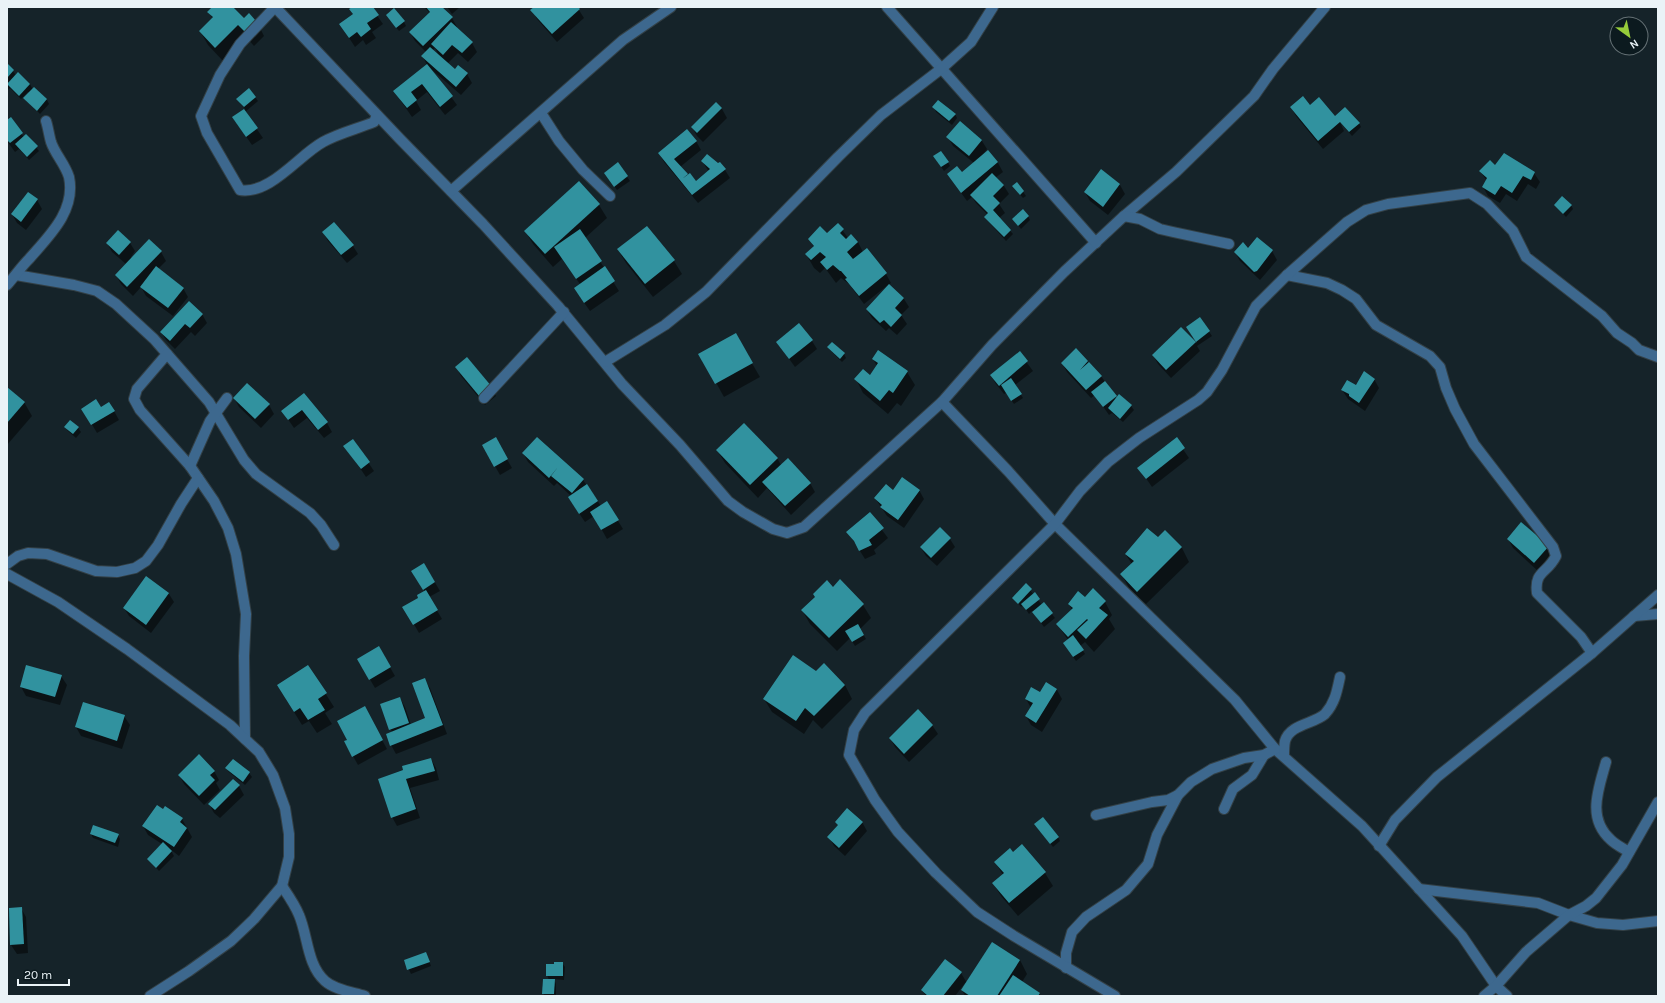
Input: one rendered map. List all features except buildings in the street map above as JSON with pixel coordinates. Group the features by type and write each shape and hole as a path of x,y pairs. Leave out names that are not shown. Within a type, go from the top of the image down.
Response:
{"street":[{"path":"377,115 374,122 325,141 312,148 297,162 258,189 248,191 240,190 207,133 201,116 220,75 240,44 275,7 564,312 622,384 680,445 728,501 743,512 787,534 804,527 942,402 992,345 1064,272 1124,216 1176,172 1254,96 1272,69 1325,7"},
{"path":"451,191 623,40 671,7"},
{"path":"887,7 1096,243"},
{"path":"605,362 665,325 706,292 827,167 881,115 942,69 971,42 993,7"},
{"path":"541,113 560,141 583,170 610,196"},
{"path":"7,285 60,220 69,201 70,190 65,166 51,142 46,121"},
{"path":"1115,996 1066,968 977,912 936,873 898,832 875,800 849,755 854,730 865,713 1055,524 1080,491 1108,462 1140,438 1198,400 1207,392 1222,370 1256,306 1347,222 1366,210 1388,204 1470,193 1487,204 1513,231 1526,257 1602,316 1617,333 1632,343 1639,350 1658,357"},
{"path":"1124,216 1140,219 1160,229 1229,244"},
{"path":"16,275 74,284 96,291 116,304 154,339 209,402 244,460 256,474 310,513 321,525 334,545"},
{"path":"1287,276 1327,283 1342,290 1356,299 1376,325 1430,356 1440,367 1446,388 1455,409 1474,444 1554,547 1556,556 1552,564 1538,577 1536,583 1537,593 1581,637 1592,653"},
{"path":"484,398 564,312"},
{"path":"167,354 137,388 134,399 140,410 190,466 214,501 228,528 236,554 243,586 246,614 244,656 245,739"},
{"path":"190,466 210,421 227,398"},
{"path":"942,402 1008,471 1055,524 1235,700 1275,749 1362,826 1462,936 1496,986 1506,996"},
{"path":"7,564 18,556 28,553 46,554 96,571 117,572 135,568 146,561 158,545 181,504 198,478"},
{"path":"7,574 58,602 127,649 230,725 259,752 273,775 285,808 289,834 289,857 282,886 263,910 231,941 189,971 150,996"},
{"path":"1379,846 1395,820 1437,777 1464,757 1592,653 1658,595"},
{"path":"1634,616 1658,614"},
{"path":"1284,756 1285,740 1290,733 1324,715 1332,704 1336,696 1340,677"},
{"path":"1066,968 1066,953 1072,932 1086,917 1126,890 1148,864 1157,836 1178,795 1191,782 1212,769 1244,758 1264,755 1275,749"},
{"path":"1224,809 1233,789 1252,775 1264,755"},
{"path":"1606,762 1596,798 1595,812 1602,828 1610,840 1628,852"},
{"path":"1096,815 1152,802 1168,800 1178,795"},
{"path":"1484,996 1496,986 1526,952 1569,915 1586,906 1596,898 1615,875 1658,802"},
{"path":"282,886 292,900 300,916 316,969 324,981 334,987 365,996"},
{"path":"1419,889 1538,903 1569,915 1597,922 1623,926 1658,921"}]}
